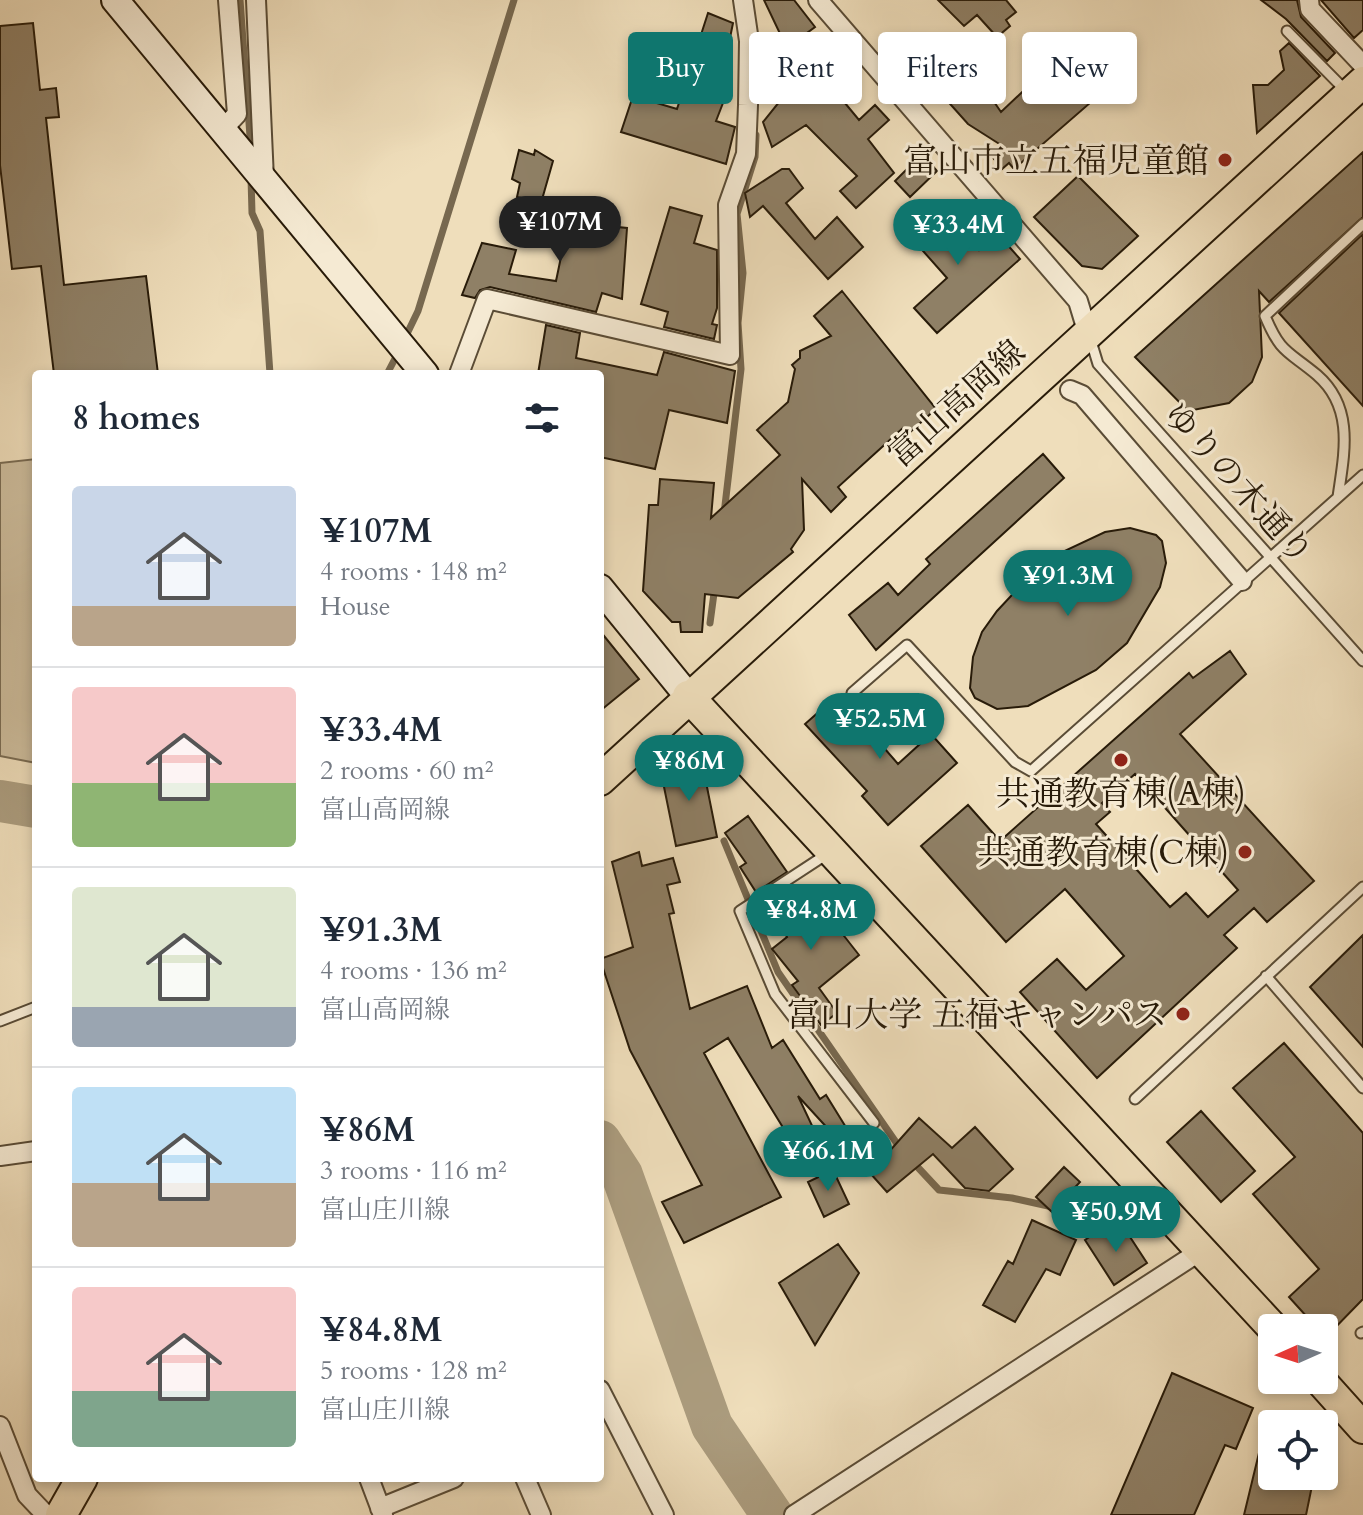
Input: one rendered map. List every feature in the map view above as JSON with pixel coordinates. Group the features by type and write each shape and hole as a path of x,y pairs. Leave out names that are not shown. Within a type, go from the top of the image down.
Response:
{"main road":[{"name":"富山高岡線","path":"604,776 688,696 1356,88"},
{"path":"688,696 1260,1314"},
{"path":"1333,1394 1363,1428"},
{"path":"61,1515 80,1482"}],"street":[{"path":"115,0 419,368"},
{"path":"228,0 237,114 229,138"},
{"path":"256,0 263,178"},
{"path":"460,370 487,299 730,355 728,205 746,154 748,105 749,41 743,0"},
{"path":"818,0 1078,301 1088,334"},
{"path":"1309,0 1310,9 1363,65"},
{"path":"1070,390 1082,395 1242,581"},
{"path":"604,593 688,696"},
{"path":"0,1156 32,1152"},
{"path":"797,1514 1202,1250"},
{"path":"606,1418 664,1515"},
{"path":"0,1426 27,1495 46,1515"},
{"path":"371,1482 382,1511 445,1482"},
{"path":"527,1482 541,1515"}],"lane":[{"path":"1287,31 1356,88"},
{"path":"1338,497 1346,434 1337,401 1320,378 1278,346 1265,316 1363,224"},
{"name":"ゆりの木通り","path":"1088,334 1098,364 1363,661"},
{"path":"852,693 907,645 1015,762 1031,771 1363,475"},
{"path":"831,852 740,911 775,994 874,1123"},
{"path":"1135,1099 1363,887"},
{"path":"1266,976 1363,1088"},
{"path":"0,1021 32,1009"}],"shaded area":[{"path":"32,459 32,762 0,756 0,463"}],"building":[{"path":"764,0 794,0 815,27 808,32 779,32"},
{"path":"938,0 1006,0 1016,12 1006,20 1010,26 1003,32 992,32 977,15 964,26"},
{"path":"1261,0 1297,0 1301,17 1335,53 1327,61 1286,19"},
{"path":"1321,0 1363,0 1363,30 1354,38"},
{"path":"708,13 733,23 731,32 702,32"},
{"path":"33,23 40,90 56,88 59,117 46,118 64,285 146,276 158,370 54,370 41,266 12,269 0,165 0,26"},
{"path":"1289,43 1320,76 1257,133 1253,85 1268,85 1284,70 1280,51"},
{"path":"1022,92 1022,104 1089,104 1014,169 1009,163 1002,169 990,154 1001,145 968,124 950,104 996,104 1001,112"},
{"path":"630,104 660,104 677,109 679,104 723,104 716,121 735,127 726,164 621,132"},
{"path":"777,104 846,104 859,120 875,105 889,120 868,139 894,173 856,208 840,191 857,176 806,125 772,147 763,122"},
{"path":"519,150 534,155 535,150 553,161 541,203 517,197 520,183 512,179"},
{"path":"1363,152 1363,217 1269,302 1259,291 1262,357 1252,382 1229,403 1188,411 1135,357"},
{"path":"922,154 937,171 910,197 895,181"},
{"path":"782,169 789,169 803,188 786,203 815,239 837,217 863,247 828,279 763,206 750,217 745,193"},
{"path":"1078,176 1138,236 1102,269 1082,266 1034,217"},
{"path":"532,203 607,226 627,228 622,299 602,293 596,312 490,287 480,290 475,298 462,295 482,243 516,250 509,274 556,281 566,233 527,222"},
{"path":"938,206 979,250 997,233 1020,259 937,333 914,308 947,278 908,234"},
{"path":"670,207 702,216 694,243 717,250 717,308 712,324 717,325 714,339 664,327 668,312 641,304"},
{"path":"1363,234 1363,406 1279,313"},
{"path":"842,291 936,409 908,434 903,428 838,487 846,497 831,512 802,479 804,530 791,549 793,552 738,598 705,594 702,632 681,632 680,622 672,622 643,591 649,505 658,505 660,479 714,483 711,518 780,455 757,430 788,402 795,369 792,365 800,358 800,351 831,336 814,316"},
{"path":"546,325 580,333 576,358 657,375 664,352 735,371 727,423 669,410 655,469 604,458 604,370 539,370"},
{"path":"1043,454 1064,478 876,650 849,615 888,583 898,595 930,564 926,559"},
{"path":"1130,528 1156,535 1162,541 1166,563 1160,587 1127,643 1096,670 1028,706 997,709 975,698 970,688 973,657 982,632 997,611 1037,568 1058,554 1105,532"},
{"path":"604,636 639,679 604,708"},
{"path":"1230,651 1246,674 1180,734 1314,881 1267,922 1254,908 1224,935 1237,948 1097,1078 1020,992 1057,959 1086,990 1124,956 1065,889 1006,942 921,846 968,805 1000,841 1189,673 1193,678","holes":["1135,774 1238,890 1208,917 1186,893 1170,907 1096,824 1110,812 1102,803"]},
{"path":"838,695 898,764 931,734 957,763 888,825 862,796 867,791 805,724"},
{"path":"676,760 702,762 717,837 676,846 662,777"},
{"path":"748,816 787,872 756,892 740,867 746,863 725,833"},
{"path":"639,852 642,866 673,858 680,882 667,885 674,913 669,914 690,1009 747,986 772,1048 783,1040 820,1099 826,1095 860,1150 853,1156 798,1096 816,1134 795,1147 728,1038 704,1053 781,1197 684,1243 662,1202 702,1185 630,1050 604,971 604,958 633,947 612,862"},
{"path":"785,891 807,920 822,908 859,955 819,988 837,1013 821,1025 792,985 798,981 772,949 787,937 765,904"},
{"path":"1363,935 1363,1047 1310,987"},
{"path":"1284,1043 1363,1133 1363,1299 1338,1325 1338,1314 1304,1314 1289,1297 1319,1269 1253,1194 1295,1157 1233,1088"},
{"path":"1201,1111 1255,1171 1221,1202 1167,1142"},
{"path":"919,1118 952,1148 975,1127 1013,1169 989,1191 965,1188 933,1154 887,1192 870,1173"},
{"path":"1064,1167 1080,1182 1052,1212 1036,1197"},
{"path":"833,1170 849,1204 824,1217 808,1182"},
{"path":"1032,1220 1076,1240 1060,1275 1046,1269 1015,1322 983,1305 1008,1261 1013,1264"},
{"path":"1101,1229 1128,1234 1147,1263 1114,1285 1085,1240"},
{"path":"838,1244 859,1273 815,1345 779,1283"},
{"path":"1172,1373 1253,1408 1236,1449 1225,1445 1194,1515 1111,1515"},
{"path":"1258,1457 1258,1490 1311,1490 1306,1515 1244,1515"}],"waterway":[{"path":"240,0 251,150"},
{"path":"404,340 418,311 514,0"},
{"path":"724,514 741,369 738,323 743,273 737,214 755,157 756,135"},
{"path":"251,178 252,213 260,231 270,370"},
{"path":"389,370 399,351"},
{"path":"710,623 715,586"},
{"path":"0,801 32,806"},
{"path":"724,841 778,972 900,1148"},
{"path":"604,1147 622,1175 712,1426 772,1515"},
{"path":"911,1160 939,1190 1012,1198 1156,1230"}],"place":[{"name":"富山市立五福児童館","path":"1225,160"},
{"name":"共通教育棟(A棟)","path":"1121,760"},
{"name":"共通教育棟(C棟)","path":"1245,852"},
{"name":"富山大学 五福キャンパス","path":"1183,1014"}]}
